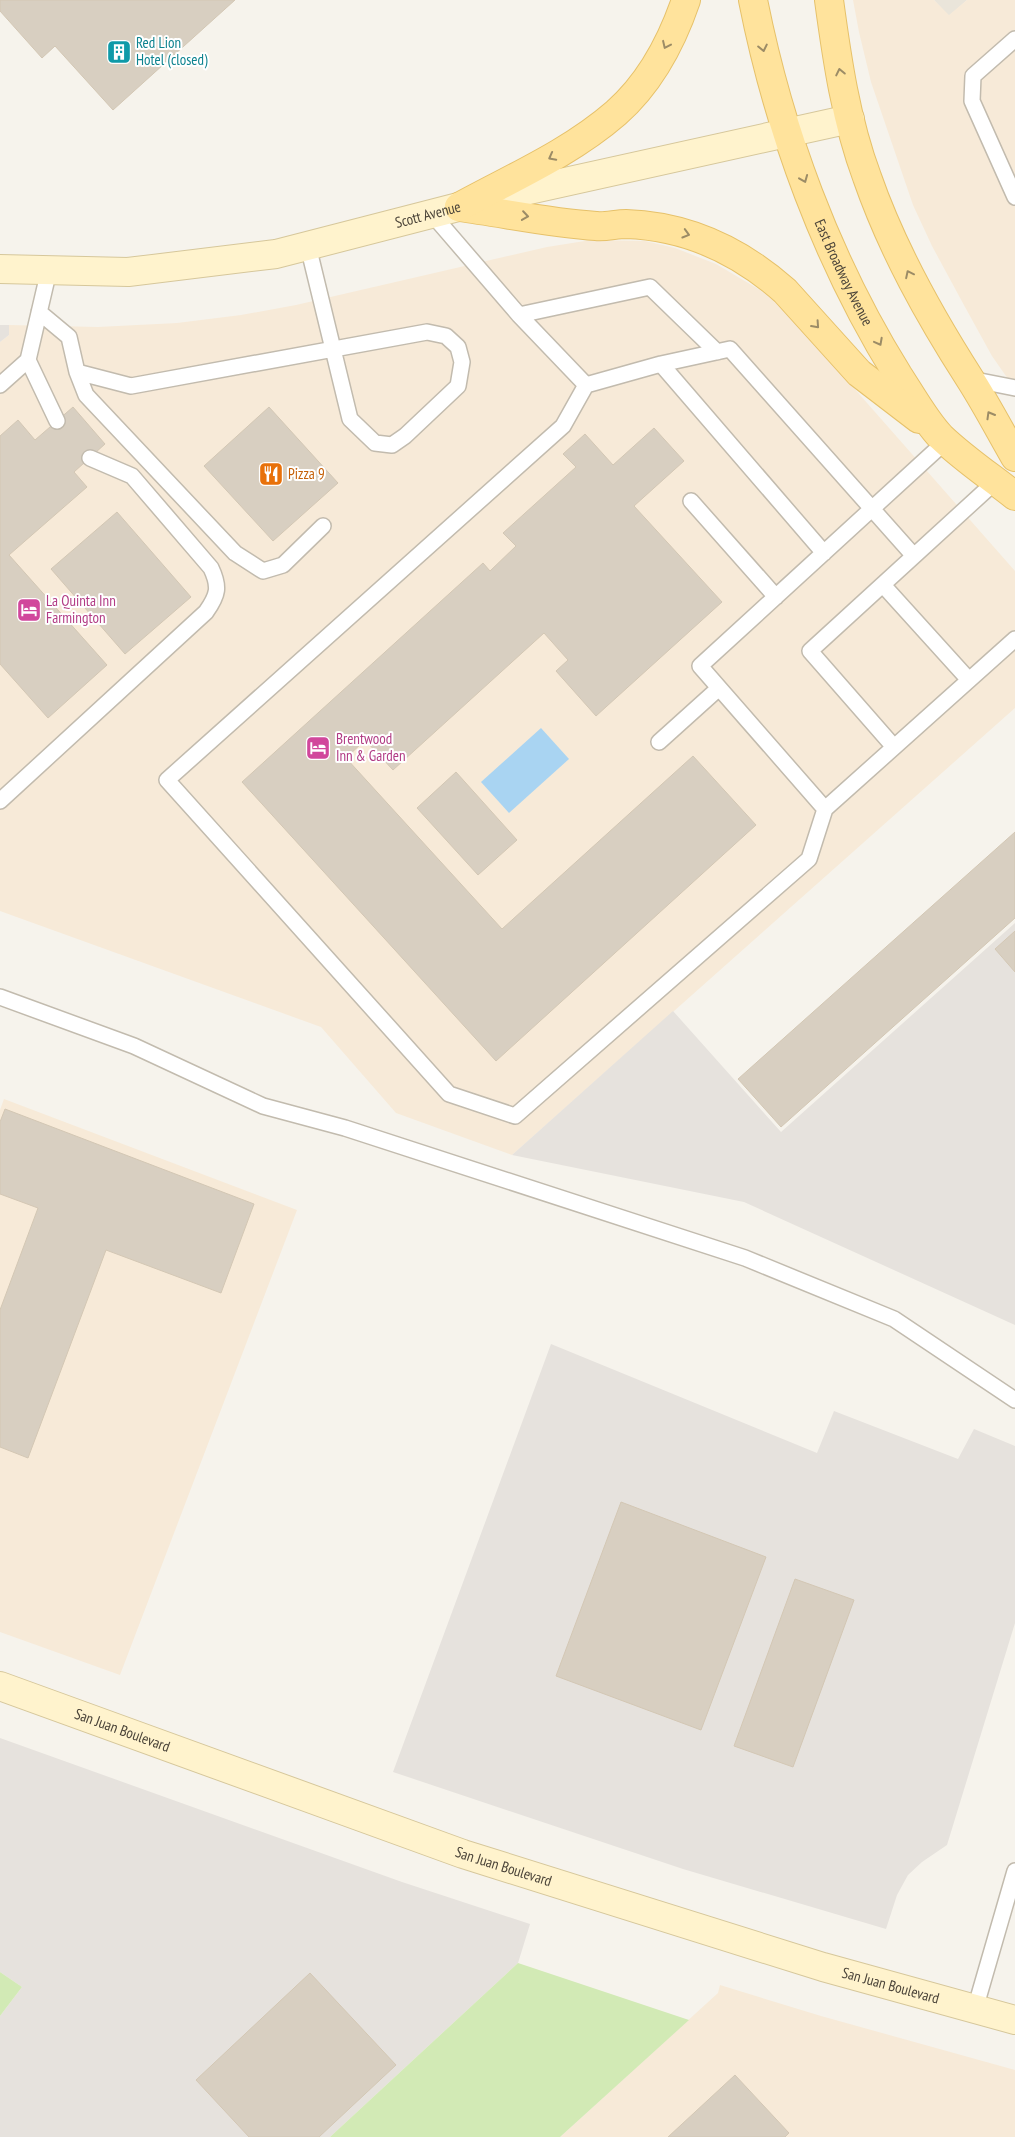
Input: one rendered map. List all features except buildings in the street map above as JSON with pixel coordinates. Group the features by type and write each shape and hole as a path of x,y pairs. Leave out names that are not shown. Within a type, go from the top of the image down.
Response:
{"main road":[{"path":"459,207 562,152 617,112 641,85 662,55 686,0"},
{"name":"East Broadway Avenue","path":"753,0 771,82 786,133 838,263 863,312 885,354 943,439 1005,489"},
{"path":"829,0 837,57 850,120 866,176 894,244 935,323 1015,457"},
{"name":"Scott Avenue","path":"0,269 128,272 276,254 459,207 850,120"},
{"path":"459,207 597,226 626,224 655,227 684,232 714,243 740,257 771,279 785,291 859,373 943,439"},
{"name":"San Juan Boulevard","path":"0,1686 463,1854 823,1967 1015,2020"}],"lane":[{"path":"1015,39 973,76 972,101 1010,172 1015,198"},
{"path":"432,214 519,315 586,385"},
{"path":"77,372 131,386 333,349 427,332 446,336 458,347 462,362 458,386 405,436 392,445 375,443 350,418 333,349 308,246"},
{"path":"0,385 28,360 49,270"},
{"path":"519,315 650,287 717,352"},
{"path":"39,312 69,337 77,372 86,395 235,553 263,571 283,565 323,526"},
{"path":"914,556 730,349 661,364 586,385 563,426 167,780 449,1094 515,1116 809,859 825,809 1015,639"},
{"path":"28,360 57,421"},
{"path":"661,364 824,553"},
{"path":"970,379 1015,388"},
{"path":"825,809 700,666 872,509 943,439"},
{"path":"0,801 206,612 215,599 218,583 211,568 132,476 90,458"},
{"path":"894,747 810,651 914,556 1005,489"},
{"path":"690,501 776,596"},
{"path":"883,585 969,680"},
{"path":"659,742 719,688"},
{"path":"0,997 134,1046 263,1106 345,1128 745,1258 894,1319 1015,1400"},
{"path":"975,2009 1015,1871"}],"shaded area":[{"path":"853,0 934,0 949,15 967,0 1015,0 1015,389 992,356 932,246 913,205 871,82"},
{"path":"934,0 967,0 949,16"},
{"path":"591,240 645,241 675,248 716,264 760,290 779,305 801,328 1015,571 1015,708 512,1155 396,1113 321,1027 0,911 0,342 9,335 9,325 98,327 177,323 241,315 296,305 547,247"},
{"path":"0,325 9,325 9,335 0,342"},
{"path":"1015,923 1015,1325 744,1202 512,1155 673,1011 781,1132"},
{"path":"4,1099 297,1210 120,1675 0,1632 0,1110"},
{"path":"551,1344 817,1453 834,1411 958,1459 974,1429 1015,1446 1015,1623 947,1845 922,1862 908,1875 897,1895 886,1929 683,1869 393,1772"},
{"path":"0,1738 402,1882 530,1924 518,1963 330,2137 0,2137 0,2016 22,1987 0,1972"},
{"path":"720,1985 821,2016 1015,2070 1015,2137 560,2137 718,1993"}],"green space":[{"path":"518,1963 689,2020 560,2137 330,2137"},
{"path":"0,1972 22,1987 0,2016"}],"water":[{"path":"541,728 569,759 509,813 481,782"}],"place":[{"name":"Red Lion Hotel (closed)","path":"119,52"},
{"name":"Pizza 9","path":"271,474"},
{"name":"La Quinta Inn Farmington","path":"29,610"},
{"name":"Brentwood Inn & Garden","path":"318,748"}]}
